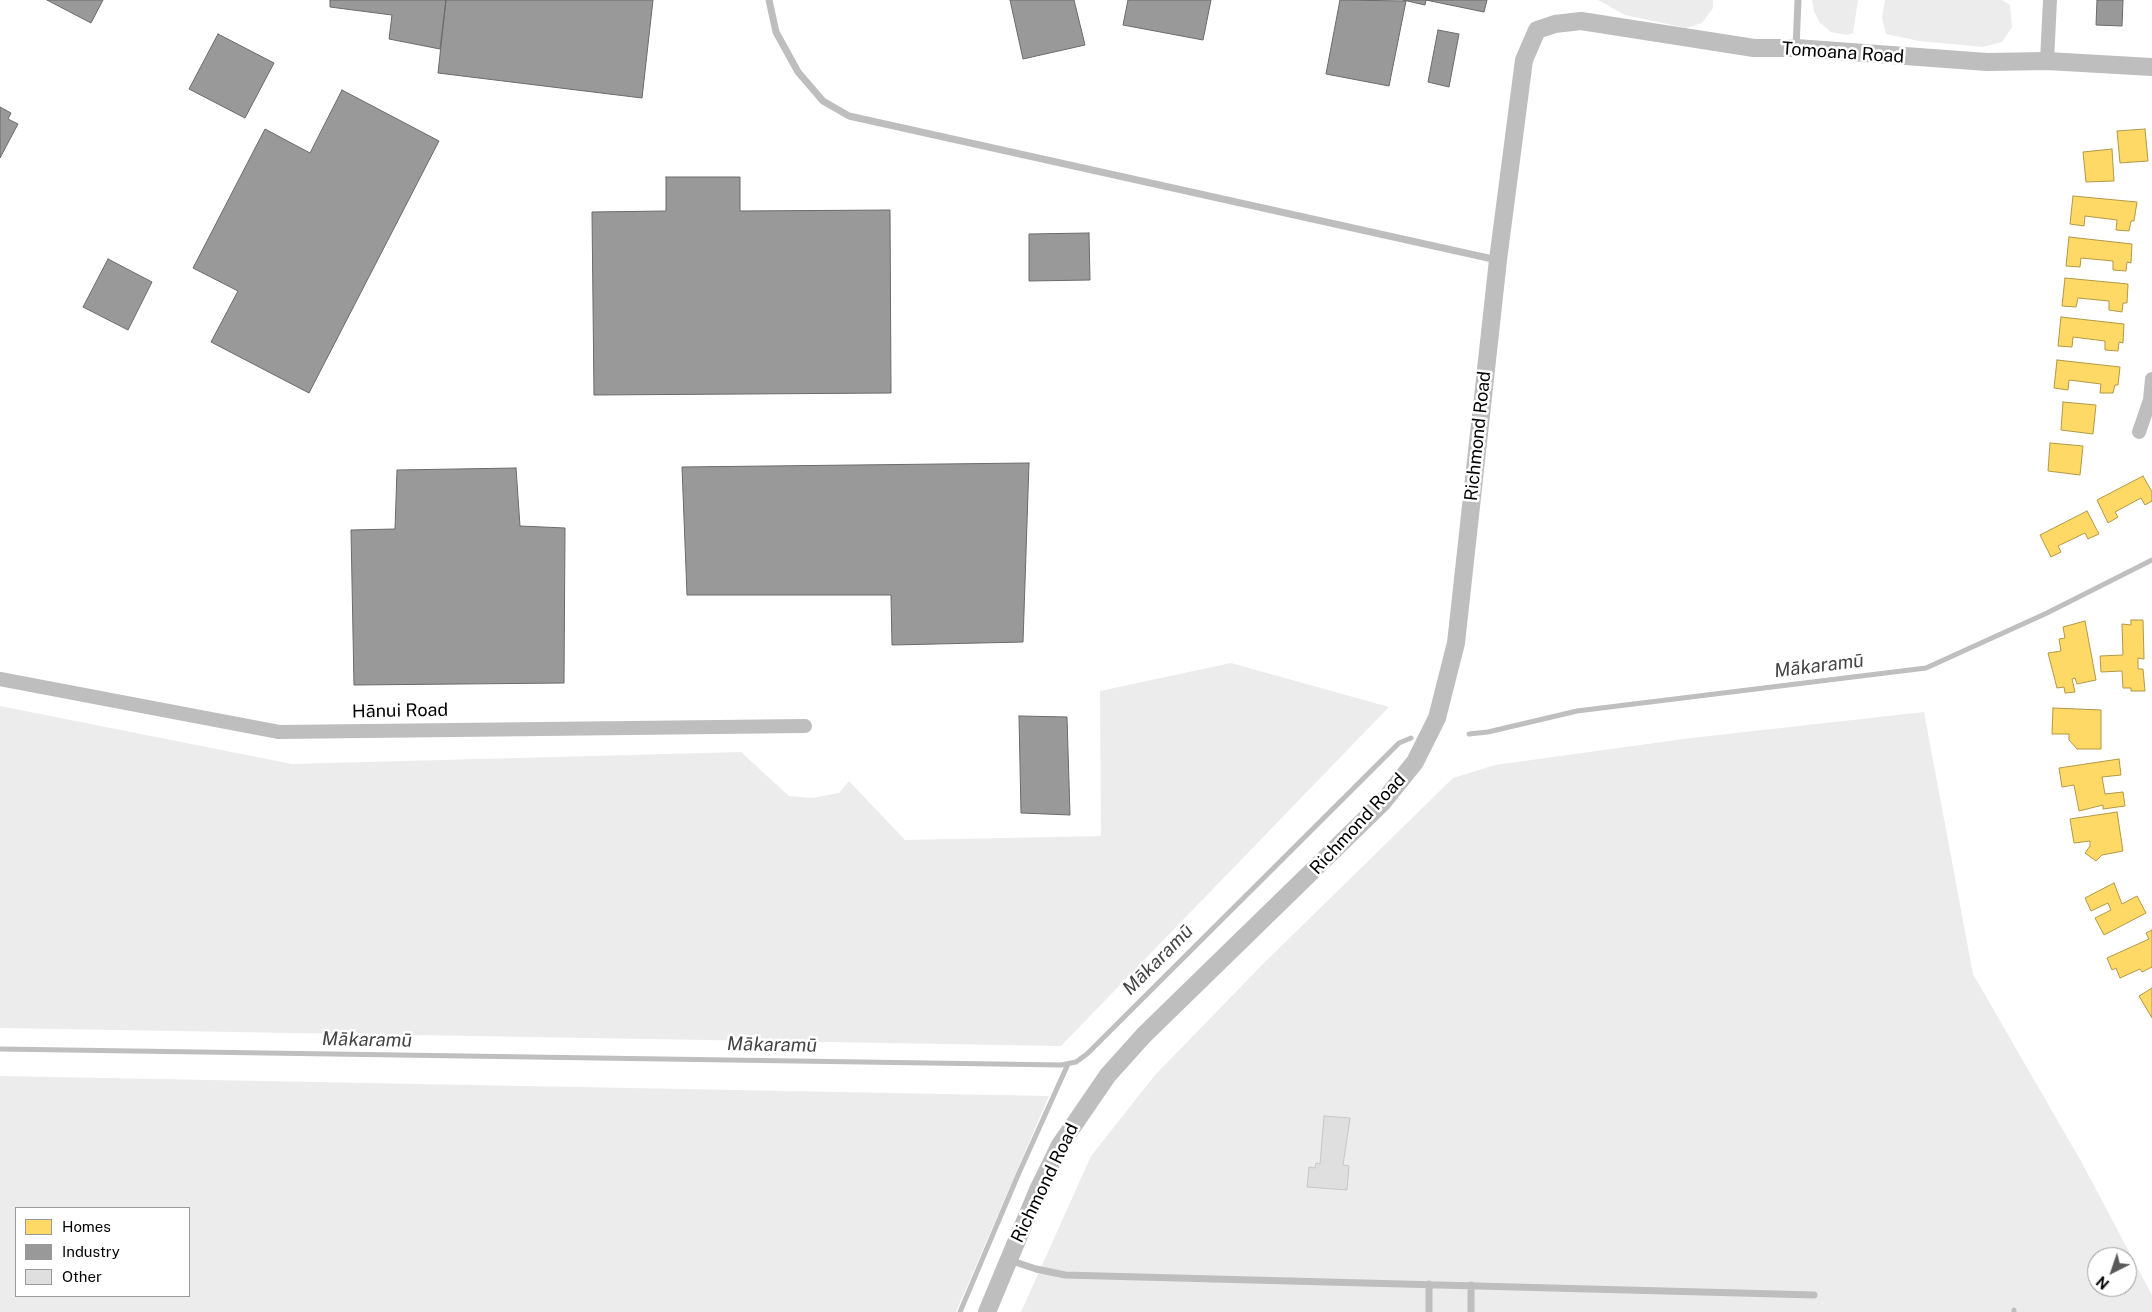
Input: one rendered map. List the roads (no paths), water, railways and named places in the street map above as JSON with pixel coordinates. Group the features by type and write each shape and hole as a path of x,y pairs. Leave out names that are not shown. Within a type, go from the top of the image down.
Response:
{"street":[{"path":"2047,62 2050,0"},
{"name":"Tomoana Road","path":"1538,30 1555,24 1581,21 1754,48 1796,48 1987,62 2047,62 2152,67"},
{"name":"Richmond Road","path":"987,1312 1060,1145 1108,1075 1144,1035 1360,826 1415,762 1428,740 1445,694 1456,643 1498,260 1524,60 1538,30"},
{"path":"2139,432 2150,400 2152,379"},
{"name":"Hānui Road","path":"0,679 279,732 805,726"}],"lane":[{"path":"769,0 776,32 798,72 823,101 849,116 1498,260"},
{"path":"1796,48 1798,0"},
{"path":"1009,1260 1036,1269 1065,1275 1814,1294"},
{"path":"1429,1284 1429,1312"},
{"path":"1471,1312 1472,1285"}],"waterway":[{"name":"Mākaramū","path":"1469,734 1488,732 1577,711 1926,668 2047,613 2152,560"},
{"name":"Mākaramū","path":"0,1049 1061,1065 1076,1062 1087,1054 1399,743 1411,738"},
{"path":"960,1312 1018,1175 1068,1064"}]}
